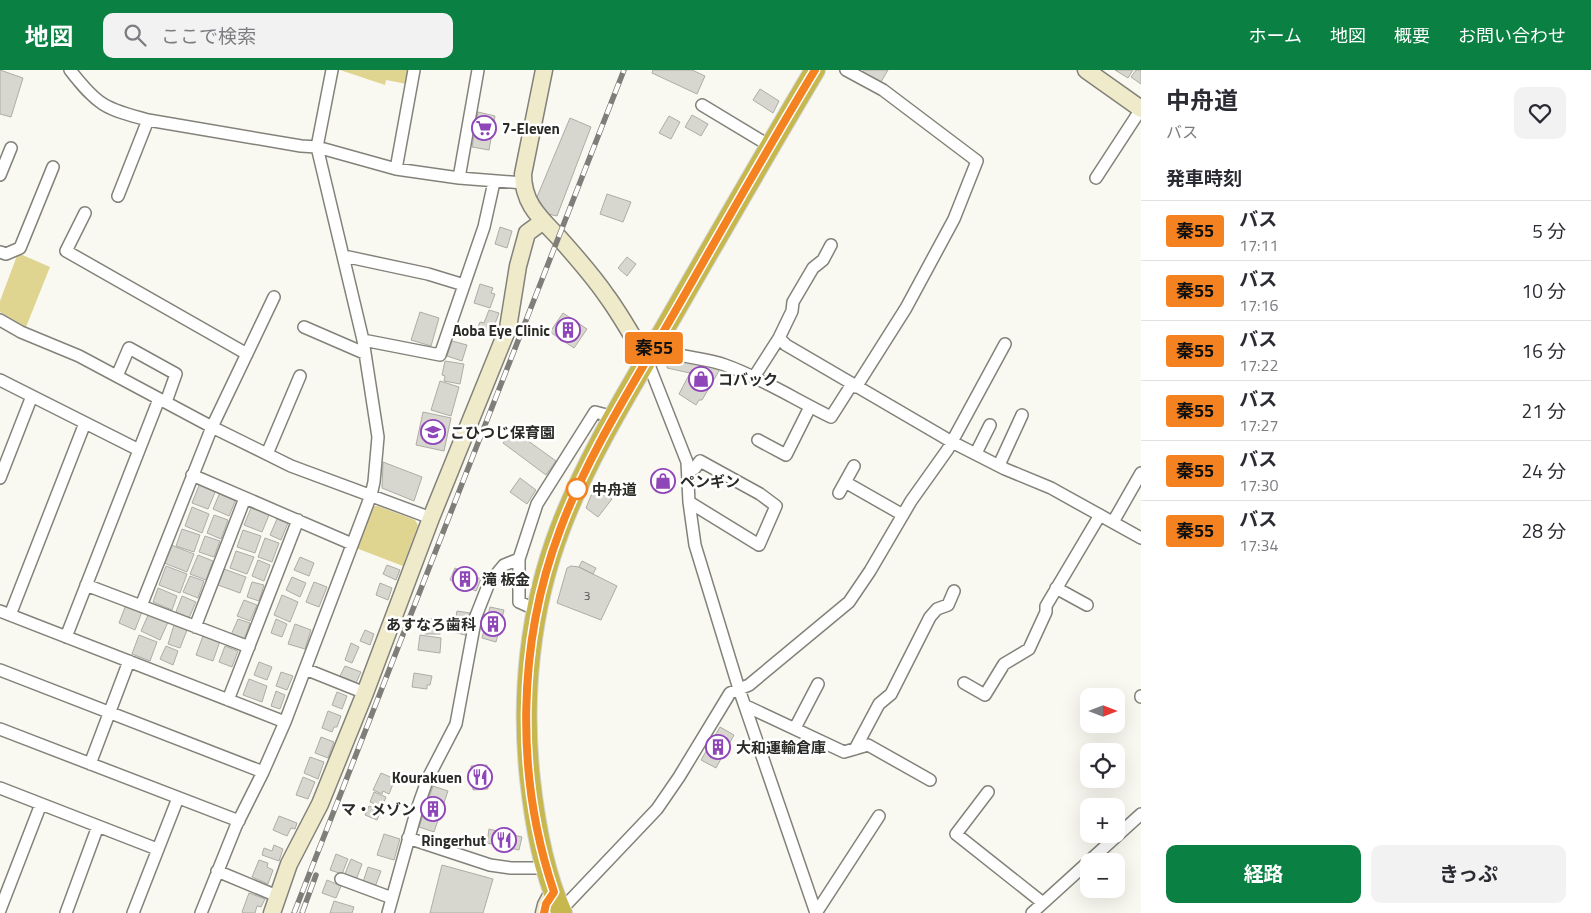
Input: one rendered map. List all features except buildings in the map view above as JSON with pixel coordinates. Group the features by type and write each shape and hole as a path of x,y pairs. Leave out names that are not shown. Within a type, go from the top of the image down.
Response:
{"highway":[{"path":"555,907 533,804 527,754 527,690 530,649 545,575 577,488 614,417 815,70"}],"street":[{"path":"70,70 91,96 102,105 148,120 301,146 317,147 396,169 494,182 523,183"},
{"path":"201,913 217,871 285,722 372,495 378,437 363,340 317,147 332,70"},
{"path":"396,169 414,70"},
{"path":"459,178 478,70"},
{"path":"544,70 523,183 531,205 542,222 558,237 606,294 651,353 687,462 689,502 695,545 740,690 816,913"},
{"path":"651,353 666,352 723,365 754,377 831,417 854,386 906,308 954,219 977,161 883,90 846,70"},
{"path":"1086,70 1141,109 1096,178"},
{"path":"702,105 770,146"},
{"path":"118,196 148,120"},
{"path":"0,175 11,148"},
{"path":"0,252 6,254 20,248 53,167"},
{"path":"363,340 440,355 484,227 494,182"},
{"path":"85,212 66,252 247,354"},
{"path":"272,913 289,864 320,804 365,693 431,518 508,328 517,273 527,233 542,222"},
{"path":"754,377 778,338 792,311 793,302 813,268 823,260 831,246"},
{"path":"344,256 428,274 464,285"},
{"path":"141,606 212,427 274,297"},
{"path":"0,320 21,332 79,356 212,427 291,466 431,518"},
{"path":"304,327 364,353"},
{"path":"778,338 786,345 854,386 952,442 999,464 1005,469 1051,488 1141,538"},
{"path":"555,907 657,809 679,777 730,693 740,690 749,684 849,602 903,515 952,442 1005,344"},
{"path":"66,636 139,450 176,374 129,348 117,376"},
{"path":"268,454 300,376"},
{"path":"0,380 139,450"},
{"path":"0,478 32,396"},
{"path":"758,440 784,459 810,407"},
{"path":"537,610 519,602 519,559 537,504 595,412 614,417"},
{"path":"999,464 1022,415"},
{"path":"86,423 5,613 285,722"},
{"path":"976,453 990,425"},
{"path":"688,473 700,461 760,494 776,506 759,544 689,502"},
{"path":"839,492 854,466"},
{"path":"1112,522 1141,473"},
{"path":"192,476 352,544"},
{"path":"845,482 903,515"},
{"path":"195,627 245,498"},
{"path":"964,683 983,700 1004,664 1029,649 1046,612 1046,606 1100,515"},
{"path":"228,700 298,520"},
{"path":"388,913 408,838 428,778 456,724 476,616 490,583 504,565 519,559"},
{"path":"86,585 249,647"},
{"path":"1056,588 1087,606"},
{"path":"855,749 879,704 891,694 916,655 932,613 954,599"},
{"path":"90,764 129,661"},
{"path":"305,669 365,693"},
{"path":"0,670 263,772"},
{"path":"795,728 818,684"},
{"path":"746,706 844,752 868,745 930,780"},
{"path":"0,731 239,821"},
{"path":"0,788 157,849"},
{"path":"988,792 956,834 1042,903"},
{"path":"133,913 178,798"},
{"path":"0,910 41,804"},
{"path":"1032,913 1141,814"},
{"path":"816,913 879,816"},
{"path":"66,913 98,826"},
{"path":"408,838 490,865 512,868 546,868"},
{"path":"217,871 277,896"},
{"path":"340,879 392,898"}],"shaded area":[{"path":"340,70 410,70 407,84 386,80 385,85"},
{"path":"18,253 50,267 26,327 0,312 0,301"},
{"path":"372,506 378,506 415,520 418,525 403,566 356,548"}],"railway":[{"path":"294,913 624,70"},
{"path":"302,913 316,875"}],"bus line":[{"name":"秦55","path":"544,913 546,904 554,892 544,863 533,804 527,754 527,690 530,649 545,575 577,488 614,417 815,70"}],"place":[{"name":"7-Eleven","path":"484,128"},
{"name":"Aoba Eye Clinic","path":"568,330"},
{"name":"コバック","path":"701,379"},
{"name":"こひつじ保育園","path":"433,432"},
{"name":"ペンギン","path":"663,481"},
{"name":"中舟道","path":"577,489"},
{"name":"滝 板金","path":"465,579"},
{"name":"あすなろ歯科","path":"493,624"},
{"name":"大和運輸倉庫","path":"718,747"},
{"name":"Kourakuen","path":"480,777"},
{"name":"マ・メゾン","path":"433,809"},
{"name":"Ringerhut","path":"504,840"}]}
